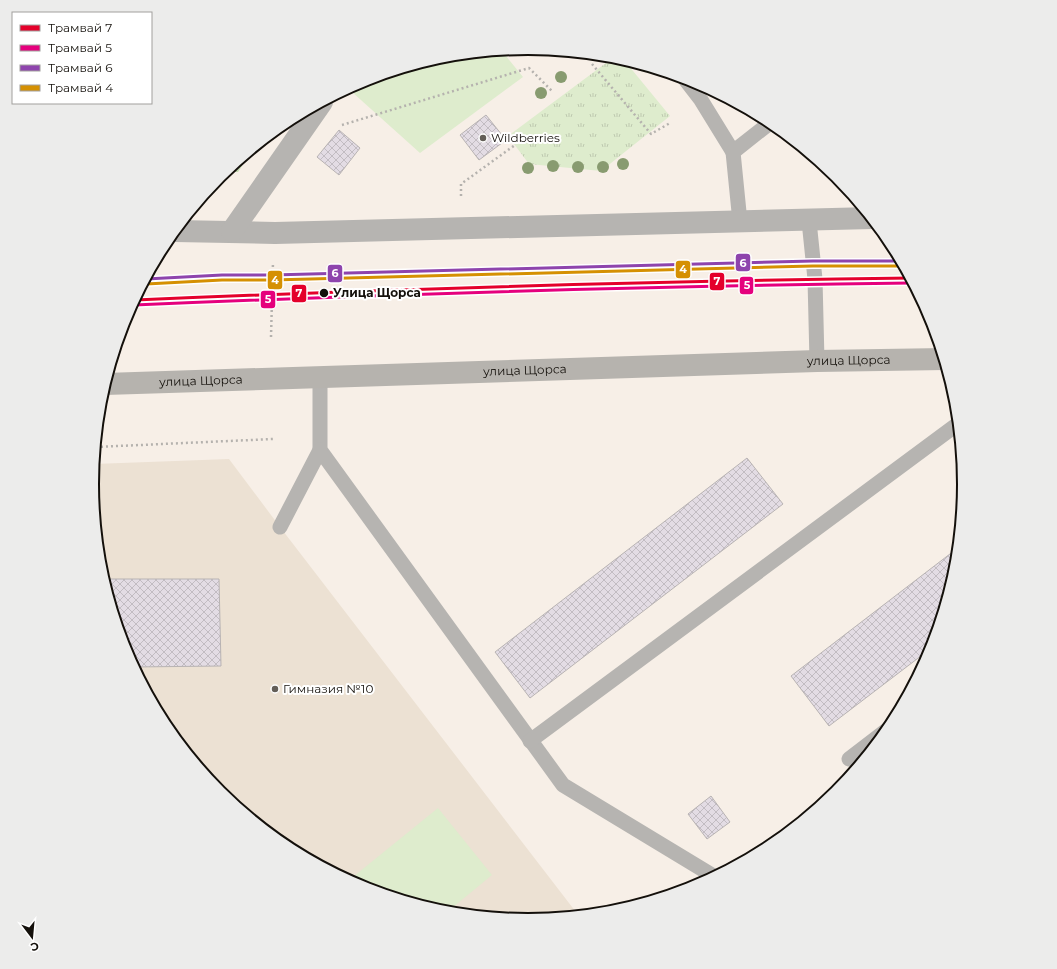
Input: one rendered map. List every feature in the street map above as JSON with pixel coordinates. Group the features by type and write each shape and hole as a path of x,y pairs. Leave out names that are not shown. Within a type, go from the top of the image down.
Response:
{"main road":[{"name":"улица Щорса","path":"111,384 817,361 939,360"}],"street":[{"path":"232,231 315,113"},
{"path":"182,231 275,233 809,221 865,218"}],"lane":[{"path":"691,87 701,100 733,152 740,222"},
{"path":"733,152 766,126"},
{"path":"809,221 815,279 817,361"},
{"path":"280,527 320,450 320,377"},
{"path":"530,741 954,427"},
{"path":"320,450 562,785 710,874"},
{"path":"849,759 873,741"}],"path":[{"path":"592,64 651,134 670,123"},
{"path":"339,125 529,68 553,92"},
{"path":"461,196 461,184 515,145"},
{"path":"271,337 272,275 275,233"},
{"path":"101,447 273,439"}],"shaded area":[{"name":"Гимназия №10","path":"229,459 575,911 528,914 472,910 445,906 390,891 339,870 314,856 290,842 245,807 206,768 171,723 143,674 132,649 122,623 107,568 100,513 100,464"}],"green space":[{"path":"506,56 523,77 420,153 353,93 390,78 445,63"},
{"path":"607,62 630,68 670,116 601,171 529,164 508,136"},
{"path":"244,163 238,172 234,172"},
{"path":"438,808 492,875 453,907 390,891 354,876"}],"building":[{"name":"Wildberries","path":"486,115 506,140 479,160 460,135"},
{"path":"339,130 360,148 339,175 317,157"},
{"path":"747,458 783,504 530,698 495,652"},
{"path":"952,552 943,596 935,623 922,655 829,726 791,676"},
{"path":"110,579 219,579 221,666 140,667 122,623"},
{"path":"711,796 730,822 707,839 688,814"}],"tram line":[{"name":"6","path":"152,279 222,275 813,261 895,261"},
{"name":"4","path":"149,284 222,280 813,266 898,266"},
{"name":"7","path":"141,300 523,286 905,278"},
{"name":"5","path":"139,305 522,291 907,283"}],"place":[{"name":"Wildberries","path":"483,138"},
{"name":"Улица Щорса","path":"324,293"},
{"name":"Гимназия №10","path":"275,689"}]}
